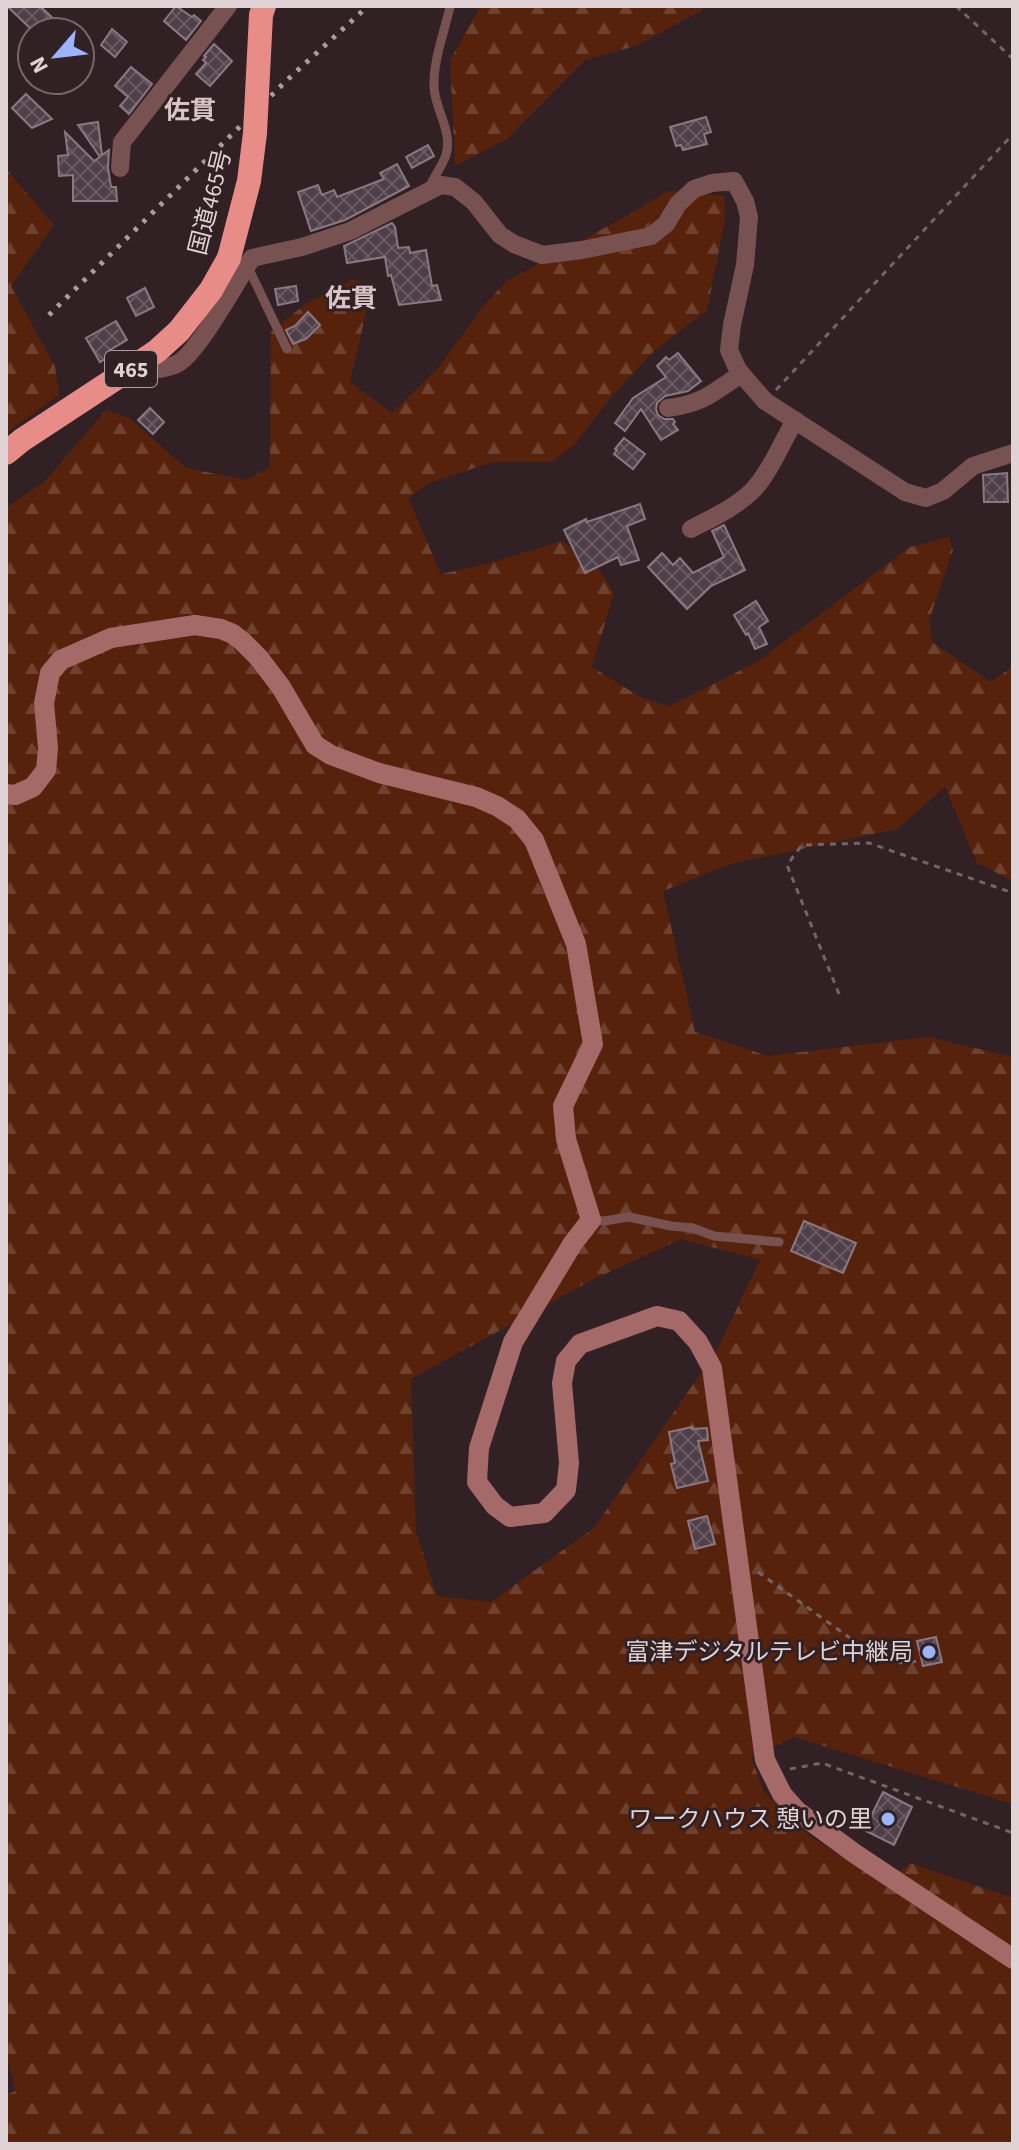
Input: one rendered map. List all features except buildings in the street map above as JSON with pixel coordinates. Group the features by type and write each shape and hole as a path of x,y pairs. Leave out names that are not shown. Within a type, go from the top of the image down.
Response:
{"highway":[{"name":"国道465号","path":"6,453 157,351 179,331 238,262 255,133 264,6"}],"street":[{"path":"120,168 122,142 228,6"},
{"path":"238,262 302,247 350,231 441,185 455,187 474,202 500,235 514,244 542,255 582,250 651,236 666,224 678,204 694,189 734,181 745,201 749,217 745,265 729,350 741,374 765,401 905,492 926,498 943,491 973,466 1013,453"},
{"path":"668,408 698,402 741,374"},
{"path":"691,529 732,507 751,492 761,481 795,420"},
{"path":"6,794 15,795 33,787 46,770 48,748 44,703 50,673 61,660 111,638 195,625 221,629 243,642 281,687 315,745 331,755 379,773 476,797 517,819 534,840 576,944 593,1044 563,1106 566,1139 591,1220 573,1243 513,1342 479,1448 477,1482 495,1506 510,1517 544,1513 566,1490 569,1463 562,1383 566,1361 580,1344 657,1316 679,1321 698,1342 712,1368 765,1760 770,1772 782,1794 797,1811 854,1853 1013,1959"}],"lane":[{"path":"428,192 446,154 445,127 434,91 435,70 450,7"},
{"path":"238,262 287,349"},
{"path":"591,1220 629,1217 693,1228 714,1236 779,1242"}],"path":[{"path":"956,6 1013,59"},
{"path":"765,401 1013,134"},
{"path":"839,994 787,865 802,845 869,843 1013,893"},
{"path":"738,1559 871,1653 889,1662 908,1664 917,1661"},
{"path":"770,1772 822,1763 1013,1833"}],"green space":[{"path":"481,6 705,6 636,46 585,60 507,139 455,166 450,60"},
{"path":"6,169 54,225 11,286 55,366 59,395 6,433"},
{"path":"668,191 724,196 725,220 707,310 653,352 613,395 574,445 551,462 493,462 429,483 408,498 441,574 487,564 562,541 598,568 614,593 592,667 642,698 670,706 757,662 910,547 949,537 953,550 929,620 932,642 991,682 1013,666 1013,881 977,863 945,787 897,829 730,864 663,891 695,1032 768,1056 928,1037 1013,1057 1013,1804 794,1737 751,1757 764,1792 807,1834 885,1884 910,1863 1013,1898 1013,2144 6,2144 6,2095 15,2091 6,2052 6,508 45,481 106,410 129,418 186,468 246,480 270,467 271,332 304,305 353,279 372,286 350,382 392,413 438,368 485,304 507,281","holes":["681,1239 760,1260 718,1348 595,1527 491,1602 437,1596 416,1531 411,1379 590,1281"]}],"railway":[{"path":"49,315 286,81 368,6"}],"place":[{"name":"富津デジタルテレビ中継局","path":"929,1652"},
{"name":"ワークハウス 憩いの里","path":"888,1819"}],"district":[{"name":"佐貫","path":"190,110"},
{"name":"佐貫","path":"351,298"}]}
